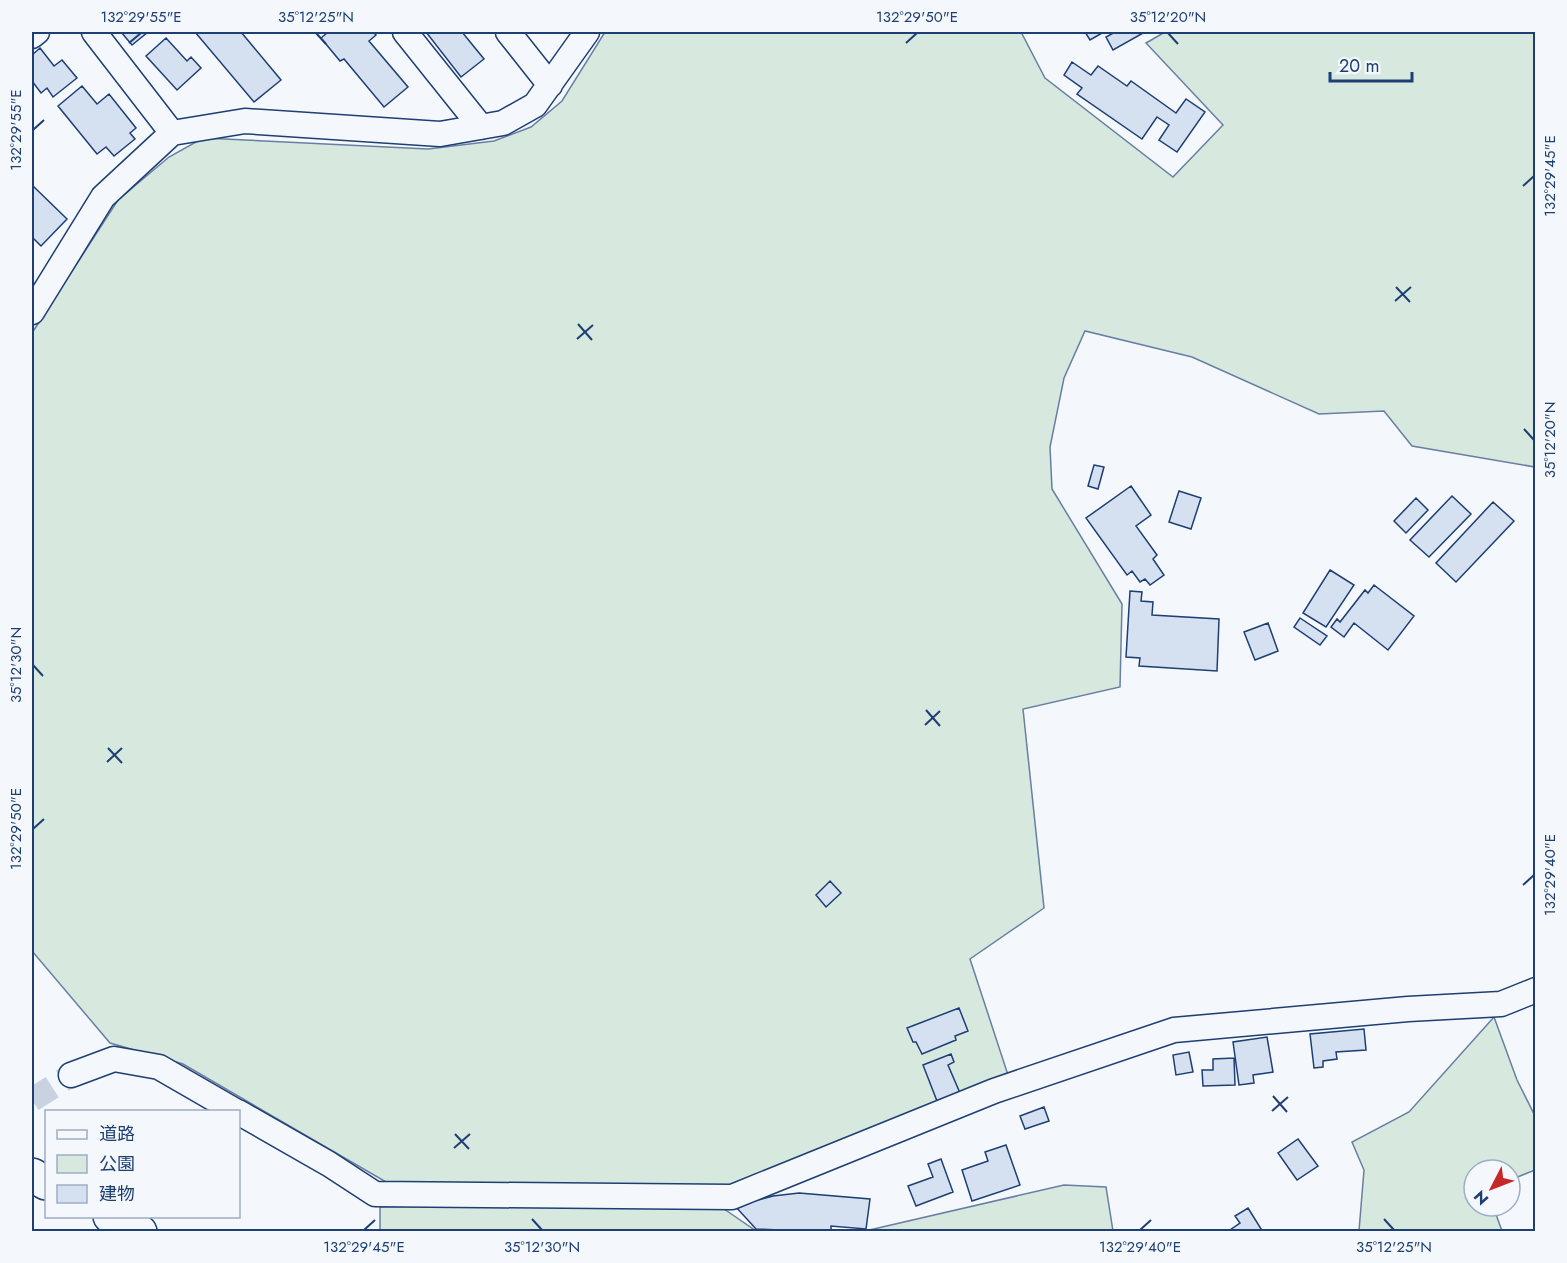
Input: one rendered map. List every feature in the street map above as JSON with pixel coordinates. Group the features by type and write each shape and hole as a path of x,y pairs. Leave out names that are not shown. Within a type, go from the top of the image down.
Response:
{"highway":[{"path":"114,1218 140,1232"}],"street":[{"path":"32,36 37,32"},
{"path":"94,32 172,133"},
{"path":"405,32 481,127"},
{"path":"508,32 550,85"},
{"path":"32,312 103,197 172,133 245,121 440,134 503,123 535,105 586,32"},
{"path":"240,1113 329,1164 375,1194 732,1197 994,1091 1174,1030 1501,1004 1536,990"},
{"path":"71,1075 114,1059 159,1067 234,1110"}],"green space":[{"path":"605,32 1021,32 1045,78 1173,177 1223,125 1146,43 1165,32 1535,32 1535,467 1412,446 1384,411 1319,414 1192,357 1085,331 1064,378 1050,447 1052,489 1122,604 1120,687 1023,709 1044,908 970,959 1009,1078 731,1186 386,1182 183,1064 110,1043 32,951 32,333 118,200 169,157 203,138 428,149 494,141 531,127 562,101"},
{"path":"1494,1017 1517,1080 1535,1116 1535,1170 1522,1175 1522,1158 1462,1158 1462,1218 1497,1218 1502,1231 1359,1231 1364,1170 1352,1142 1409,1112"},
{"path":"1064,1185 1106,1187 1113,1231 865,1231"},
{"path":"711,1200 756,1231 380,1232 380,1207"}],"building":[{"path":"121,32 148,32 132,45"},
{"path":"195,32 241,32 281,80 254,102"},
{"path":"326,32 373,32 376,35 369,41 408,87 384,107 344,59 340,61 321,38"},
{"path":"426,32 462,32 484,59 461,77"},
{"path":"1085,32 1104,32 1090,40"},
{"path":"1115,32 1145,32 1113,50 1106,37"},
{"path":"166,38 187,61 191,57 201,68 177,90 146,56"},
{"path":"40,48 54,66 62,60 77,78 53,97 47,88 41,93 32,81 32,55"},
{"path":"1072,62 1091,75 1098,66 1127,86 1131,81 1176,113 1186,99 1205,112 1177,152 1159,140 1169,125 1157,117 1142,139 1077,94 1082,88 1064,75"},
{"path":"82,86 97,104 109,94 136,128 130,133 135,139 114,156 106,147 97,154 58,106"},
{"path":"32,185 67,219 41,246 32,237"},
{"path":"1094,465 1104,467 1098,489 1088,486"},
{"path":"1131,486 1151,515 1136,526 1157,555 1153,559 1164,575 1150,585 1145,579 1140,582 1132,571 1127,575 1086,518"},
{"path":"1179,491 1201,498 1191,529 1169,522"},
{"path":"1452,496 1471,514 1429,557 1410,540"},
{"path":"1416,498 1428,510 1406,533 1394,521"},
{"path":"1493,502 1514,521 1456,582 1436,563"},
{"path":"1330,570 1354,585 1326,627 1303,613"},
{"path":"1374,585 1414,616 1388,650 1354,623 1344,637 1331,627 1337,619 1340,622 1365,590 1368,593"},
{"path":"1130,591 1142,592 1141,601 1153,602 1152,615 1219,619 1217,671 1139,666 1140,658 1126,657"},
{"path":"1300,618 1327,636 1320,645 1294,627"},
{"path":"1268,623 1278,651 1255,660 1244,632"},
{"path":"830,881 841,893 826,907 816,895"},
{"path":"959,1008 968,1031 955,1036 956,1040 922,1054 907,1028"},
{"path":"1364,1029 1366,1050 1336,1052 1337,1059 1323,1061 1323,1067 1314,1068 1310,1034"},
{"path":"1267,1037 1273,1072 1253,1075 1254,1083 1239,1085 1233,1042"},
{"path":"1189,1052 1193,1072 1176,1075 1173,1055"},
{"path":"951,1054 954,1062 948,1065 960,1093 937,1101 923,1065"},
{"path":"1234,1058 1235,1085 1203,1086 1202,1070 1213,1070 1213,1059"},
{"path":"1044,1107 1049,1121 1025,1129 1020,1116"},
{"path":"1298,1139 1318,1166 1297,1180 1278,1153"},
{"path":"1006,1145 1020,1185 972,1201 962,1170 988,1161 985,1152"},
{"path":"941,1159 953,1192 916,1206 908,1186 933,1177 928,1164"},
{"path":"799,1193 870,1199 866,1229 831,1226 831,1232 756,1229 735,1206 773,1196"},
{"path":"1248,1208 1263,1232 1227,1232 1240,1223 1235,1216"}],"tunnel":[{"path":"32,1100 71,1075"}]}
